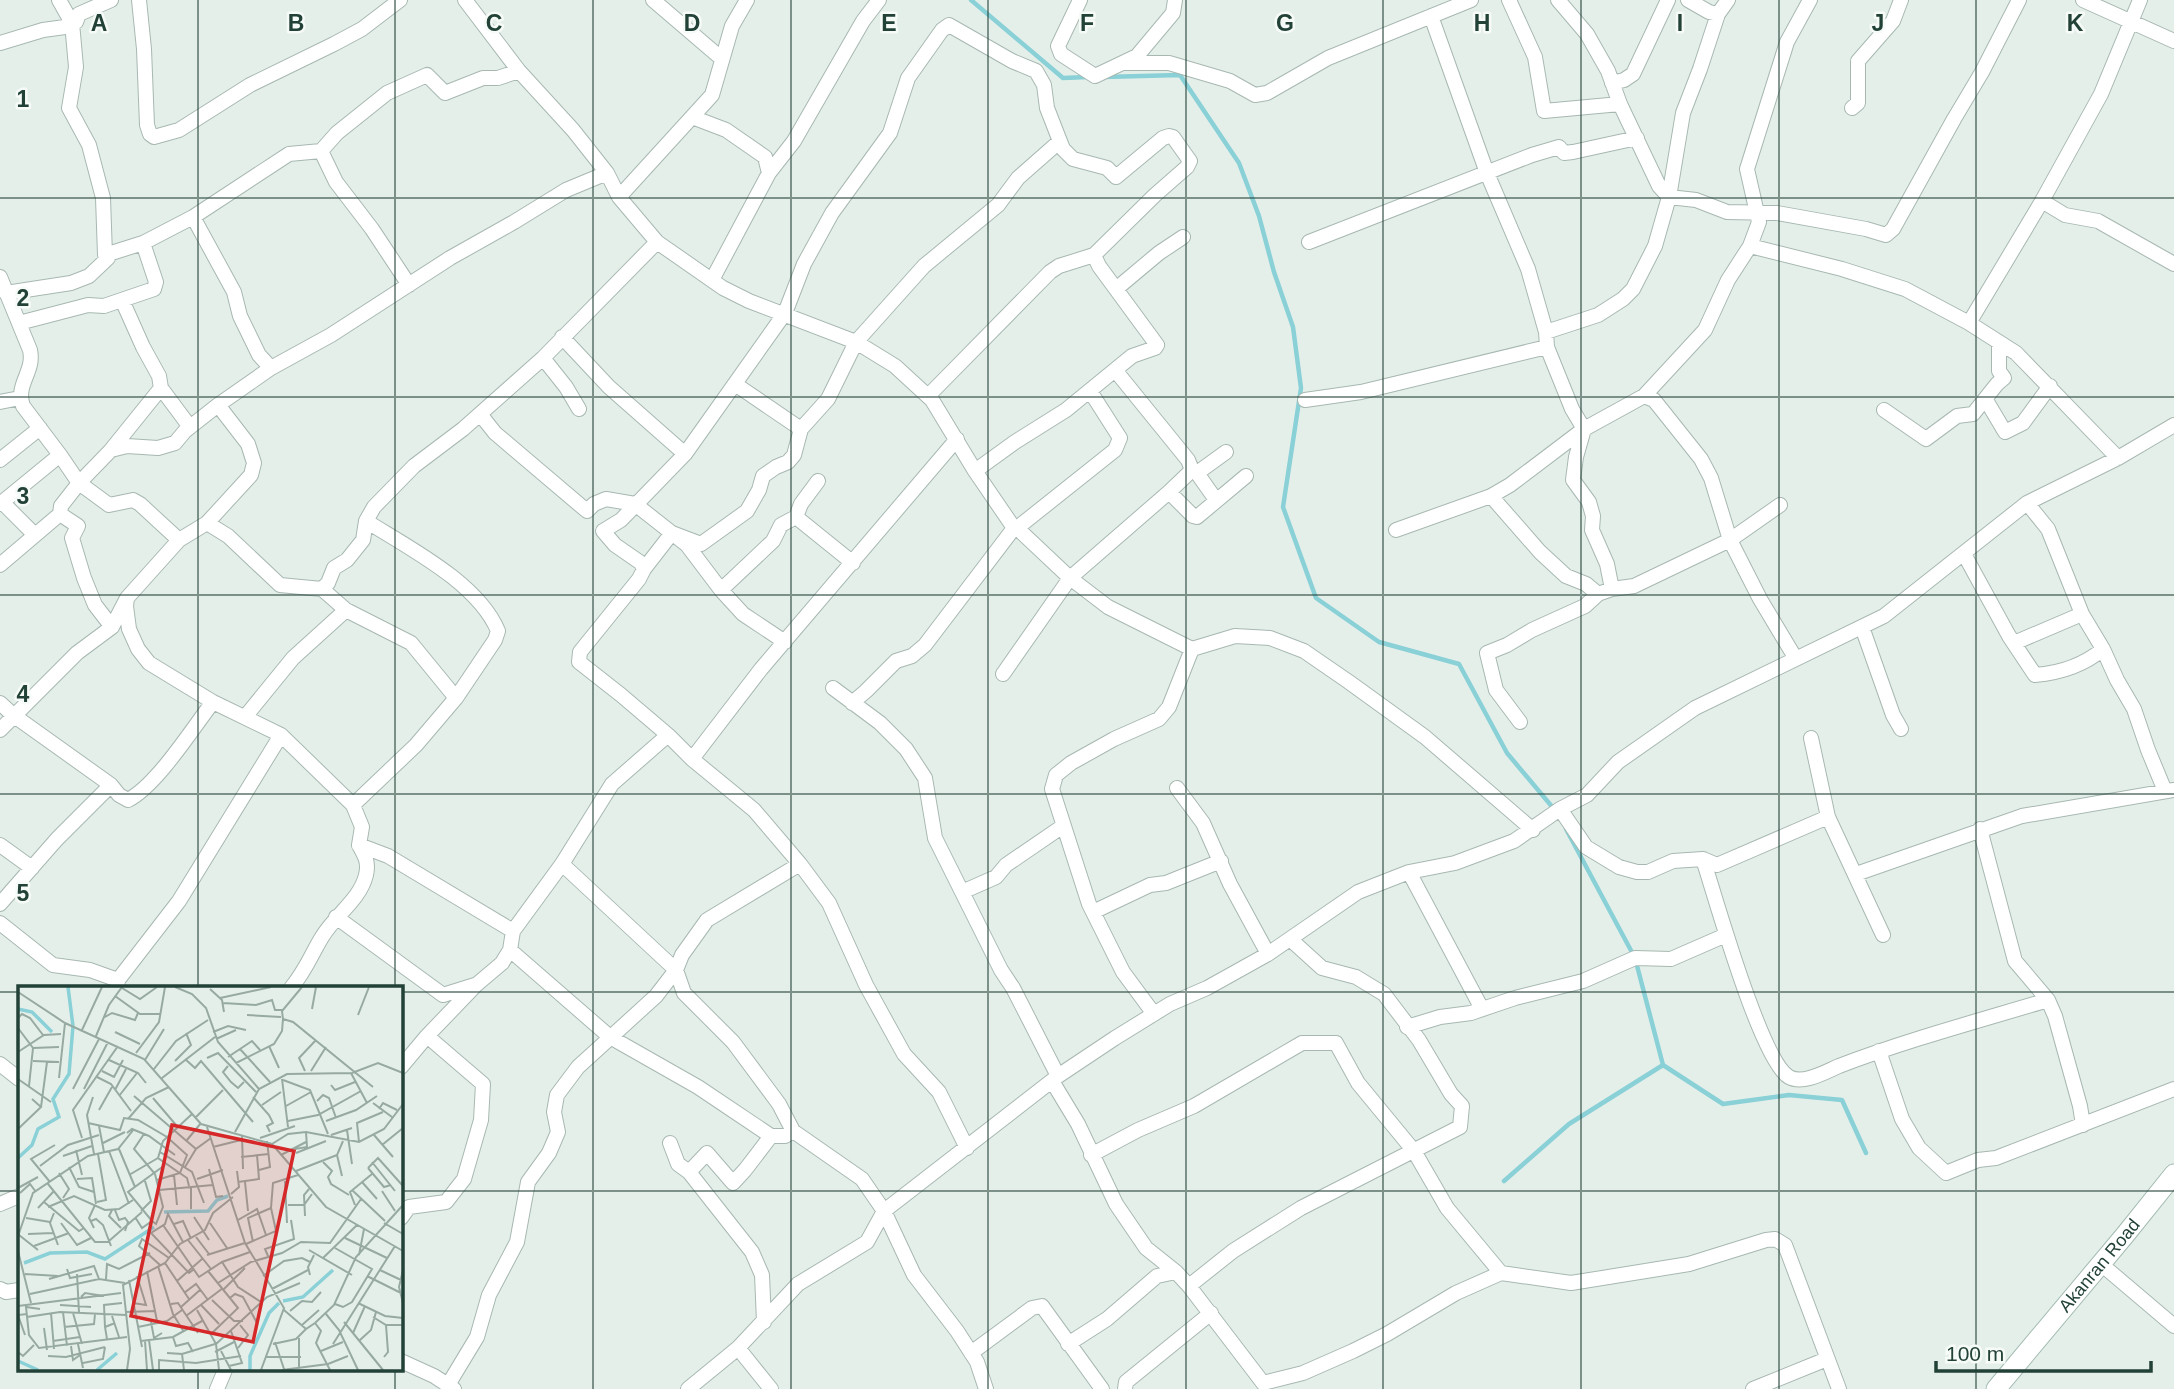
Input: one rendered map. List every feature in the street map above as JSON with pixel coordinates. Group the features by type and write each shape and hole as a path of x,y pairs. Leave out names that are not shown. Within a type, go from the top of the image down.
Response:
{"main road":[{"name":"Akanran Road","path":"1996,1389 2174,1174"}],"street":[{"path":"6,293 71,283 89,276 108,258 105,255 103,198 89,145 69,108 76,66 72,23 59,0"},
{"path":"0,43 76,22 79,14 111,0"},
{"path":"139,0 147,125 154,137 179,130 250,85 362,29 400,0"},
{"path":"465,0 519,71 573,130 607,173 618,197 657,242 723,288 749,301 856,342 895,366 928,396 975,471 1016,528 1070,578 1108,607 1192,649 1235,636 1270,638 1304,651 1425,737 1533,830"},
{"path":"653,0 722,59"},
{"path":"618,197 712,95 732,26 747,0"},
{"path":"712,280 769,173 794,141 863,21 879,0"},
{"path":"1077,1 1058,46 1061,54 1094,76 1137,56 1173,13 1175,0"},
{"path":"1125,63 1169,63 1230,81 1255,95 1267,93 1328,58 1471,0"},
{"path":"1509,0 1535,57 1544,111 1620,104"},
{"path":"1558,0 1587,34 1608,71 1620,104 1659,187 1669,197 1696,200 1727,212 1777,213 1867,229 1886,235 1893,229 1926,172 2019,0"},
{"path":"1612,83 1633,74 1668,0"},
{"path":"1688,0 1718,14"},
{"path":"1546,332 1598,316 1633,289 1655,246 1669,197 1683,113 1718,14 1728,0"},
{"path":"1396,530 1491,496 1510,485 1584,429 1644,396 1705,330 1728,280 1750,246 1759,222 1746,169 1787,42 1810,0"},
{"path":"1852,108 1858,103 1858,61 1893,21 1901,0"},
{"path":"2083,0 2174,41"},
{"path":"1969,323 2042,201 2101,94 2140,0"},
{"path":"1431,16 1487,173 1528,269 1546,332 1547,347 1572,409 1584,429 1573,481 1589,502 1593,516 1592,530 1607,564 1605,591"},
{"path":"644,569 641,563 615,545 603,531 621,520 685,454 785,313 804,264 832,213 890,133 908,78 948,25 1012,61 1036,71 1044,85 1047,108 1063,149 1073,159 1107,168 1116,177 1169,135 1190,161 1187,167 1094,255 1059,266 1050,272 928,396"},
{"path":"105,255 143,243 193,217 289,154 321,151 337,133 387,93 427,75 445,93 483,78 498,78 519,71"},
{"path":"692,117 726,130 765,158 769,173"},
{"path":"1309,242 1532,155 1559,147 1564,153 1573,152 1637,138"},
{"path":"672,533 701,544 747,511 759,490 763,476 789,462 794,455 801,429 828,399 856,342 924,266 998,205 1018,178 1060,141"},
{"path":"321,151 336,182 372,229 409,285"},
{"path":"111,450 127,446 158,448 175,443 218,405 271,368 331,335 450,258 566,190 607,173"},
{"path":"2042,201 2065,215 2098,222 2174,264"},
{"path":"193,217 234,292 240,316 259,355 271,368"},
{"path":"1116,289 1183,237"},
{"path":"322,589 328,583 334,568 347,560 363,540 366,522 374,507 414,466 480,414 543,358 657,242"},
{"path":"19,323 88,306 104,306 154,289 156,282 143,243"},
{"path":"1750,246 1842,269 1905,289 1969,323 2016,354 2118,458"},
{"path":"975,471 1090,391 1132,356 1157,345 1099,266 1094,255"},
{"path":"0,277 32,360 27,377 20,388 23,406 79,482 109,505 134,500 179,540"},
{"path":"122,300 159,376 161,388 190,427"},
{"path":"562,337 609,387 685,454"},
{"path":"1884,410 1926,439 1957,416 1973,414 2004,379 1999,371 1999,342"},
{"path":"1305,400 1361,392 1547,347"},
{"path":"543,358 579,409"},
{"path":"1115,370 1188,460 1216,500"},
{"path":"735,384 801,429"},
{"path":"1986,400 2005,432 2023,423 2050,386"},
{"path":"0,565 60,514 61,506 79,482 111,450 161,388"},
{"path":"852,703 896,661 912,656 925,645 1016,528 1115,450 1120,439 1090,391"},
{"path":"1644,396 1654,400 1701,459 1711,478 1730,540 1760,599 1796,659"},
{"path":"0,402 20,398"},
{"path":"0,730 77,653 112,627 127,598 179,540 207,523 251,475 254,463 248,444 218,405"},
{"path":"480,414 495,433 587,511 606,499 635,504 687,545 743,614 785,642"},
{"path":"688,1389 738,1349 798,1284 866,1242 884,1211 1055,1079 1154,1014 1268,954 1358,892 1409,872 1455,863 1514,841 1587,795 1618,762 1695,708 1884,616 2027,503 2118,458 2174,425"},
{"path":"0,460 40,428"},
{"path":"692,759 785,642 957,439"},
{"path":"1003,674 1070,578 1194,471 1226,452"},
{"path":"34,534 1,503 60,455"},
{"path":"1169,492 1197,517 1246,476"},
{"path":"721,590 772,541 781,525 796,517 801,504 818,481"},
{"path":"1491,496 1566,576 1605,591"},
{"path":"1856,874 2022,816 2170,791 2148,750 2134,709 2082,614 2048,530 2027,503"},
{"path":"1520,722 1496,690 1487,653 1585,606 1605,591 1634,586 1730,540 1780,505"},
{"path":"60,514 78,526 72,538 83,578 95,606 112,627"},
{"path":"796,517 853,563"},
{"path":"353,805 416,745 456,698 495,640 498,631 492,617 459,582 428,559 366,522"},
{"path":"207,523 228,536 280,584 322,589 346,610 411,643 456,698"},
{"path":"672,533 580,652 579,662 754,810 800,864 829,903 866,985 904,1054 939,1092 967,1148"},
{"path":"1964,554 2035,676 2050,674 2090,660 2103,649"},
{"path":"127,598 129,629 138,649 149,663 213,702 281,735 353,805 362,827 359,845 368,862 366,877 354,899 336,917 321,938 305,971 293,986"},
{"path":"245,717 293,658 346,610"},
{"path":"2014,643 2082,614"},
{"path":"1862,626 1900,729"},
{"path":"1154,1014 1123,972 1093,912 1052,789 1056,775 1071,763 1114,739 1159,719 1169,706 1192,649"},
{"path":"833,688 880,723 906,749 925,778 935,838 1000,970 1013,988 1116,1204 1146,1248 1189,1286 1269,1386 1353,1351 1456,1293 1501,1273 1571,1283 1689,1264 1776,1239 1785,1245 1839,1389"},
{"path":"0,703 128,800 138,795 213,702"},
{"path":"402,1066 477,985 502,964 510,950 513,931 562,864 612,784 667,734"},
{"path":"0,923 53,965 90,970 118,984 179,901 281,735"},
{"path":"1811,738 1828,817 1883,935"},
{"path":"0,904 57,839 111,785"},
{"path":"1177,788 1203,823 1230,884 1268,954"},
{"path":"1556,813 1586,847 1619,867 1648,872 1674,861 1703,859 1717,864 1828,817"},
{"path":"962,892 996,877 1006,865 1063,826"},
{"path":"1980,829 2014,961 2048,1000 2055,1016 2083,1125"},
{"path":"0,845 32,868"},
{"path":"359,845 388,856 513,931"},
{"path":"1703,859 1760,1031 1778,1066 1789,1077 1806,1079 1879,1051 2048,1000"},
{"path":"1093,912 1150,886 1166,883 1221,861"},
{"path":"562,864 676,970 684,993 733,1042 779,1104 793,1131 862,1179 884,1211 914,1275 977,1362 986,1389"},
{"path":"402,1361 451,1387 477,1337 489,1295 517,1242 528,1182 549,1153 558,1132 554,1112 557,1096 578,1066 656,996 676,970 682,955 707,920 800,864"},
{"path":"1409,872 1482,1009"},
{"path":"336,917 443,995 477,985"},
{"path":"1407,1027 1440,1017 1471,1013 1583,981 1635,958 1671,959 1726,935"},
{"path":"1189,1286 1233,1251 1301,1208 1460,1128 1462,1106 1451,1094 1419,1040 1384,994 1356,977 1322,968 1290,939"},
{"path":"510,950 610,1037 698,1087 771,1136 785,1136 793,1131"},
{"path":"402,1217 409,1207 446,1202 464,1179 481,1120 483,1084 427,1036"},
{"path":"1091,1155 1138,1130 1194,1106 1302,1043 1336,1043 1358,1083 1413,1151 1447,1208 1501,1273"},
{"path":"1879,1051 1902,1119 1919,1148 1946,1173 1979,1160 1996,1158 2174,1089"},
{"path":"0,1064 18,1078"},
{"path":"689,1172 707,1153 733,1183 771,1136"},
{"path":"670,1143 678,1164 689,1172 752,1252 762,1275 764,1322"},
{"path":"0,1204 18,1196"},
{"path":"2101,1264 2174,1326"},
{"path":"1068,1344 1107,1319 1157,1276 1176,1272"},
{"path":"0,1289 6,1292 18,1290"},
{"path":"971,1353 1032,1308 1042,1306 1102,1389"},
{"path":"1125,1389 1126,1381 1211,1313"},
{"path":"738,1349 771,1389"},
{"path":"1753,1389 1827,1359"},
{"path":"217,1389 224,1372"}],"waterway":[{"path":"971,0 1063,78 1088,77"},
{"path":"1104,77 1180,75 1239,163 1259,216 1293,327 1301,388 1283,507 1316,598 1379,642 1459,664 1507,753 1554,809"},
{"path":"1566,829 1635,958 1663,1065 1723,1104 1789,1095 1842,1100 1866,1153"},
{"path":"1504,1181 1569,1124 1663,1065"}]}
